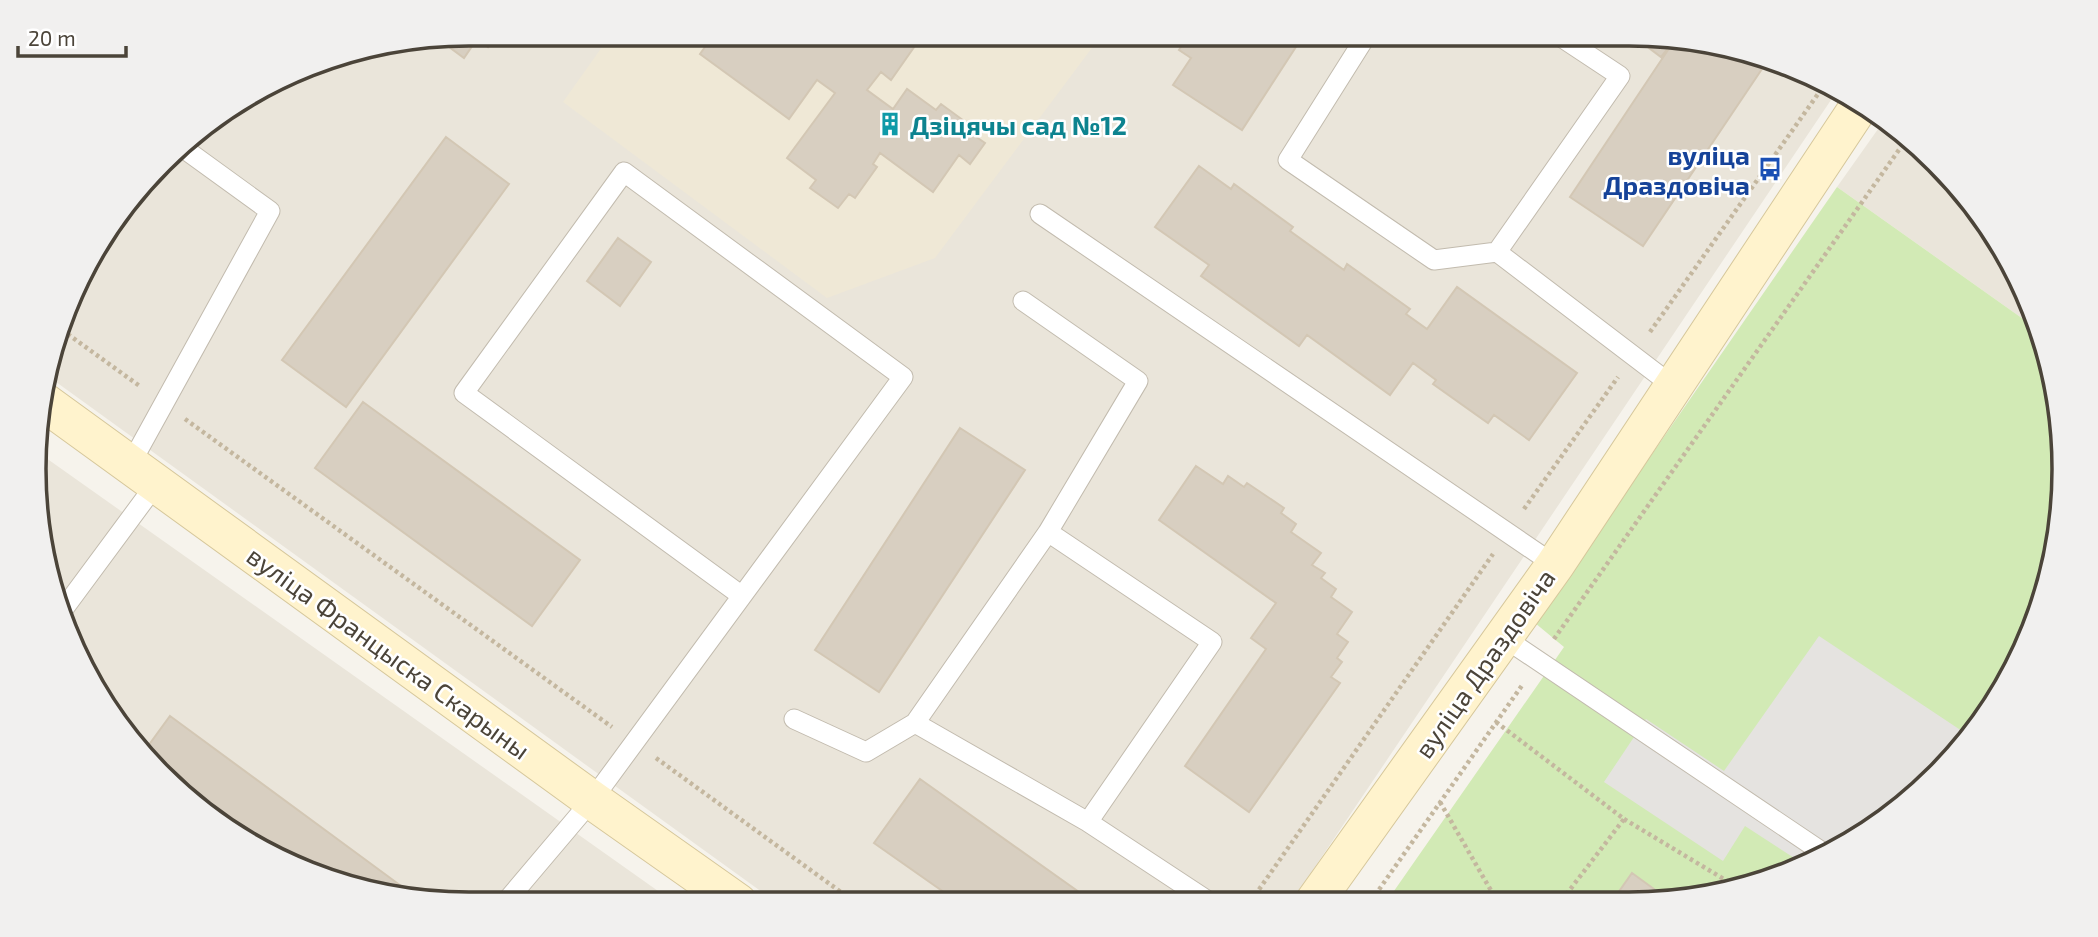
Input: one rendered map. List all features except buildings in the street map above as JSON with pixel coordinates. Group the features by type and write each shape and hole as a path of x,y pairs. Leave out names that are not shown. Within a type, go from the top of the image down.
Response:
{"street":[{"name":"вуліца Драздовіча","path":"1321,892 1555,565 1856,111"},
{"name":"вуліца Францыска Скарыны","path":"50,407 722,892"}],"lane":[{"path":"1360,46 1288,160 1434,260 1497,252 1673,386"},
{"path":"1497,252 1620,76 1575,46"},
{"path":"68,603 143,474 164,404 270,211 188,152"},
{"path":"514,892 592,800 634,742 742,596 903,377 624,172 464,393 742,596"},
{"path":"1040,214 1555,565"},
{"path":"794,719 866,752 915,723 1048,532 1138,381 1023,301"},
{"path":"1048,532 1212,642 1088,822"},
{"path":"1503,637 1816,848"},
{"path":"915,723 1088,822 1194,892"}],"path":[{"path":"1257,892 1820,91"},
{"path":"1377,892 1902,145"},
{"path":"68,334 842,892"},
{"path":"1496,722 1624,819 1725,880"},
{"path":"1440,802 1492,892"},
{"path":"1568,892 1624,819"}],"shaded area":[{"path":"441,46 1657,46 1739,60 1791,78 1833,97 1298,892 762,892 55,381 78,307 89,281 117,233 169,169 211,133 281,89 333,68 386,54"},
{"path":"603,46 1093,46 935,258 827,298 563,102"},
{"path":"1879,127 1929,169 1965,211 1996,257 2025,320 1837,187"},
{"path":"46,458 659,892 468,892 413,888 333,869 281,848 233,820 190,787 150,747 117,704 89,656 68,604 54,551 46,496"},
{"path":"1819,636 1961,731 1929,768 1887,804 1841,835 1794,858 1745,826 1723,861 1604,782 1646,719 1724,771"}],"green space":[{"path":"1837,187 2025,320 2038,359 2052,441 2049,524 2030,604 1996,680 1948,747 1908,787 1841,835 1765,869 1685,888 1630,892 1393,892 1564,647 1535,623"}],"place":[{"name":"Дзіцячы сад №12","path":"890,124"},
{"name":"вуліца Драздовіча","path":"1770,169"}]}
